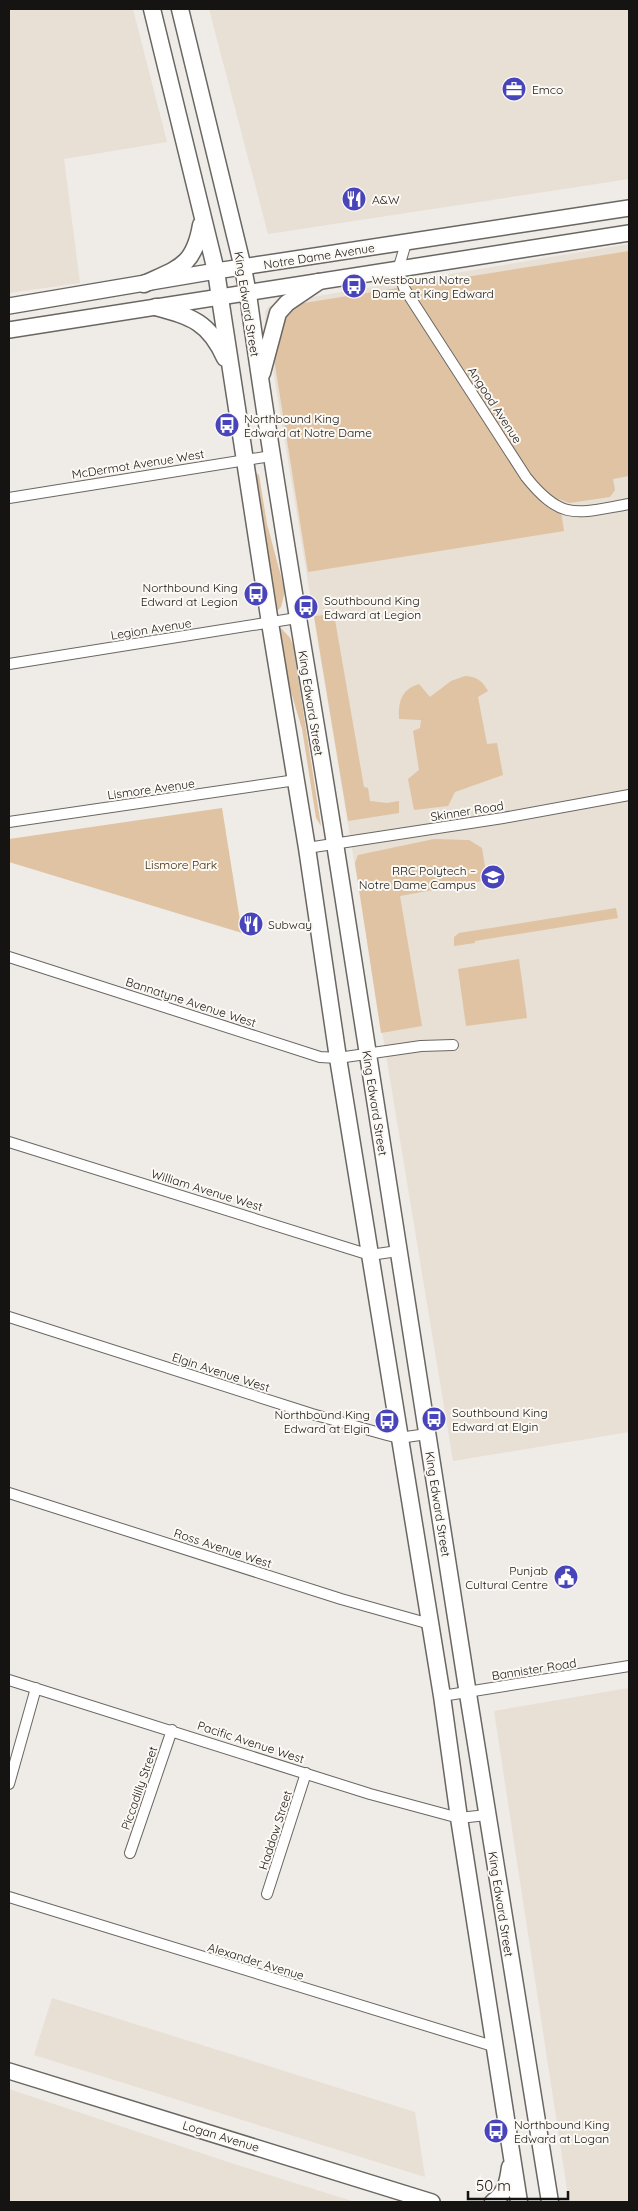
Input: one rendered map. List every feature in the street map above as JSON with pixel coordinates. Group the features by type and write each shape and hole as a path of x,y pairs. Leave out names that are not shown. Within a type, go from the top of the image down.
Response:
{"main road":[{"name":"King Edward Street","path":"152,9 216,271 307,848 338,1058 442,1696 459,1818 519,2202"},
{"name":"King Edward Street","path":"180,9 248,294 271,456 335,844 467,1692 550,2202"},
{"name":"Notre Dame Avenue","path":"9,306 216,271 629,208"},
{"path":"605,212 609,236"},
{"path":"144,284 176,270 191,255 198,244 202,218"},
{"name":"Notre Dame Avenue","path":"9,330 629,233"},
{"path":"260,380 278,313 287,303 318,282"},
{"path":"156,307 186,316 211,333 232,373"},
{"name":"Logan Avenue","path":"9,2071 432,2202"},
{"path":"493,2202 499,2198 508,2186 512,2155"}],"street":[{"path":"398,270 406,243"},
{"name":"Angood Avenue","path":"398,270 404,288 526,477 544,498 558,508 576,512 629,504"},
{"name":"McDermot Avenue West","path":"9,498 271,456"},
{"name":"Legion Avenue","path":"9,664 297,618"},
{"name":"Lismore Avenue","path":"9,822 296,780"},
{"name":"Skinner Road","path":"307,848 504,818 629,795"},
{"name":"Bannatyne Avenue West","path":"9,957 320,1057 338,1058 421,1046 453,1045"},
{"name":"William Avenue West","path":"9,1142 370,1255 398,1251"},
{"name":"Elgin Avenue West","path":"9,1318 312,1414 399,1438 427,1434"},
{"name":"Ross Avenue West","path":"9,1493 341,1599 430,1624"},
{"name":"Bannister Road","path":"442,1696 629,1666"},
{"name":"Pacific Avenue West","path":"9,1680 370,1794 459,1818 487,1815"},
{"path":"9,1784 36,1688"},
{"name":"Piccadilly Street","path":"130,1853 172,1730"},
{"name":"Haddow Street","path":"267,1894 306,1773"},
{"name":"Alexander Avenue","path":"9,1897 496,2047"}],"shaded area":[{"path":"9,9 133,9 167,142 64,159 80,283 9,293"},
{"path":"209,9 629,9 629,179 268,234"},
{"name":"RRC Polytech – Notre Dame Campus","path":"629,244 629,1432 453,1461 265,312 268,307 276,303"},
{"path":"629,1688 629,2202 569,2202 494,1711"},
{"path":"52,1998 415,2112 425,2177 34,2055"},
{"path":"9,2089 231,2163 355,2202 9,2202"}],"green space":[{"path":"629,251 629,476 613,479 615,490 610,497 569,503 559,499 564,531 308,572 268,321 279,307"},
{"path":"254,474 259,475 267,524 285,591 281,607 278,610 276,609"},
{"path":"334,614 364,787 368,788 370,801 387,803 399,801 399,813 348,821 314,616"},
{"path":"281,628 290,638 293,645 321,826 316,818 302,729 286,675 279,630"},
{"path":"465,676 479,680 488,691 478,697 487,744 497,743 503,775 455,792 448,806 414,810 408,779 419,770 413,731 420,728 421,720 399,719 400,701 413,686 419,684 430,697 451,681"},
{"name":"Lismore Park","path":"222,808 242,933 9,862 9,839"},
{"path":"434,839 469,840 482,848 487,880 400,896 422,1026 381,1033 355,863 358,855"},
{"path":"616,908 618,918 454,946 454,937 459,933"},
{"path":"519,959 527,1018 466,1026 458,969"}],"place":[{"name":"Emco","path":"514,89"},
{"name":"A&W","path":"354,199"},
{"name":"Westbound Notre Dame at King Edward","path":"354,286"},
{"name":"Northbound King Edward at Notre Dame","path":"227,425"},
{"name":"Northbound King Edward at Legion","path":"256,594"},
{"name":"Southbound King Edward at Legion","path":"306,607"},
{"name":"RRC Polytech – Notre Dame Campus","path":"493,877"},
{"name":"Subway","path":"251,924"},
{"name":"Southbound King Edward at Elgin","path":"434,1419"},
{"name":"Northbound King Edward at Elgin","path":"387,1421"},
{"name":"Punjab Cultural Centre","path":"566,1577"},
{"name":"Northbound King Edward at Logan","path":"496,2131"}]}
